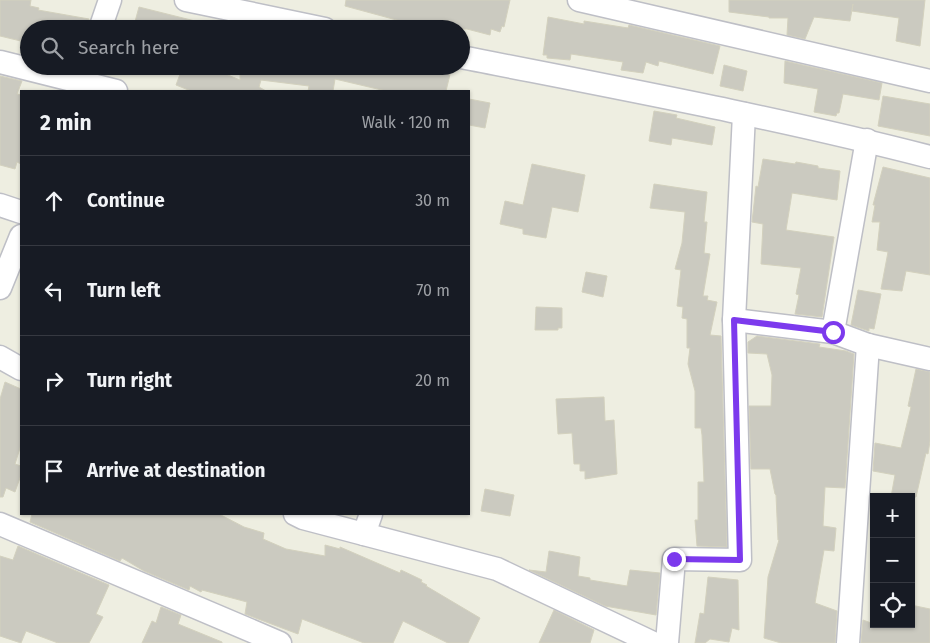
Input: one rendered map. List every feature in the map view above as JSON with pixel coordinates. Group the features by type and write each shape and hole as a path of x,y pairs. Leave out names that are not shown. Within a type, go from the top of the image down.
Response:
{"street":[{"path":"103,20 110,0"},
{"path":"186,0 282,20"},
{"path":"579,0 930,81"},
{"path":"470,59 744,114 867,140 930,156"},
{"path":"0,62 20,66"},
{"path":"58,75 113,90"},
{"path":"666,643 674,559 740,560 734,320 744,114"},
{"path":"833,332 867,140"},
{"path":"0,205 20,212"},
{"path":"0,288 20,238"},
{"path":"734,320 833,332 868,345 930,359"},
{"path":"848,643 868,345"},
{"path":"0,357 20,367"},
{"path":"297,515 303,518 367,524 498,569 653,643"},
{"path":"0,524 280,643"}],"building":[{"path":"0,0 31,0 30,6 39,8 38,10 89,19 20,20 20,41 0,36"},
{"path":"346,0 510,0 504,27 502,26 500,32 491,29 490,35 470,30 470,20 397,20 345,6"},
{"path":"729,0 925,0 920,46 896,41 899,18 852,11 853,4 850,21 814,17 805,39 787,35 788,18 769,18 729,12"},
{"path":"139,7 191,20 135,20"},
{"path":"548,17 584,24 584,21 628,28 629,25 720,46 713,74 659,61 658,66 646,62 643,73 621,70 623,62 571,54 570,60 547,58 547,55 543,55"},
{"path":"785,61 882,83 879,100 843,94 839,113 836,116 814,112 818,89 784,83"},
{"path":"724,65 747,71 743,91 720,86"},
{"path":"180,75 228,75 240,80 240,75 450,75 446,90 382,90 335,79 333,90 308,90 309,86 261,80 259,87 264,90 188,90 176,85"},
{"path":"0,76 22,81 17,94 20,95 20,164 17,162 15,169 0,165"},
{"path":"883,96 930,104 930,136 878,126"},
{"path":"470,99 490,103 485,128 470,125"},
{"path":"654,111 677,115 676,118 715,127 712,145 672,138 671,145 649,141"},
{"path":"763,159 795,164 796,162 840,171 837,200 792,193 786,230 834,237 822,317 795,314 799,295 796,294 801,268 761,264 763,224 752,222 756,186 758,187"},
{"path":"532,164 585,175 578,212 552,207 546,238 523,234 523,229 500,224 505,201 523,205"},
{"path":"883,167 930,178 930,275 906,271 902,291 881,289 888,252 877,250 880,222 872,222 875,205 873,205"},
{"path":"654,184 707,192 704,222 707,222 704,253 710,254 703,296 708,296 707,300 717,302 710,335 721,336 727,547 697,546 695,520 698,520 698,482 704,482 702,435 701,428 695,428 695,391 688,364 690,348 687,348 687,319 682,318 683,307 677,306 681,270 675,269 682,243 685,212 650,208"},
{"path":"586,272 607,276 603,297 582,292"},
{"path":"858,290 881,294 874,329 869,328 869,331 851,325"},
{"path":"536,307 562,308 562,328 558,328 558,330 535,330"},
{"path":"757,336 820,344 819,347 854,354 845,488 825,487 823,526 836,528 834,551 824,550 815,603 837,611 835,643 781,643 764,638 768,577 779,540 776,495 770,469 751,469 749,406 771,406 772,375 767,354 748,353 748,342"},
{"path":"916,369 930,372 930,441 916,497 915,493 892,493 895,475 873,471 875,443 901,448 911,407 908,406"},
{"path":"5,382 20,389 20,448 15,464 20,466 20,478 15,492 6,488 3,497 0,497 0,399"},
{"path":"604,397 605,421 614,420 617,474 585,479 585,471 580,471 580,464 574,464 572,433 558,434 556,399"},
{"path":"485,489 514,495 510,516 481,511"},
{"path":"32,515 221,515 244,527 264,533 263,539 286,549 325,556 325,545 340,549 340,547 400,573 401,570 422,580 421,582 426,586 480,618 468,643 448,643 403,621 393,643 364,643 302,619 298,634 245,614 247,602 202,590 201,592 190,586 189,590 144,571 122,558 120,561 30,522"},
{"path":"18,546 109,585 96,614 103,617 89,643 58,643 26,631 21,643 0,636 0,556 13,560"},
{"path":"549,551 580,557 578,576 590,578 590,580 627,586 630,570 660,573 656,615 605,606 529,570 546,572"},
{"path":"708,577 738,580 739,630 732,628 729,642 710,639 705,643 695,643 700,613 704,614"},
{"path":"915,606 930,609 930,643 861,643 863,620 870,623 870,628 915,628"},
{"path":"161,607 181,615 178,624 222,643 142,643 152,621 156,623"},
{"path":"554,610 594,630 590,643 539,643"}],"route":[{"path":"674,559 740,560 734,320 833,332"}]}
